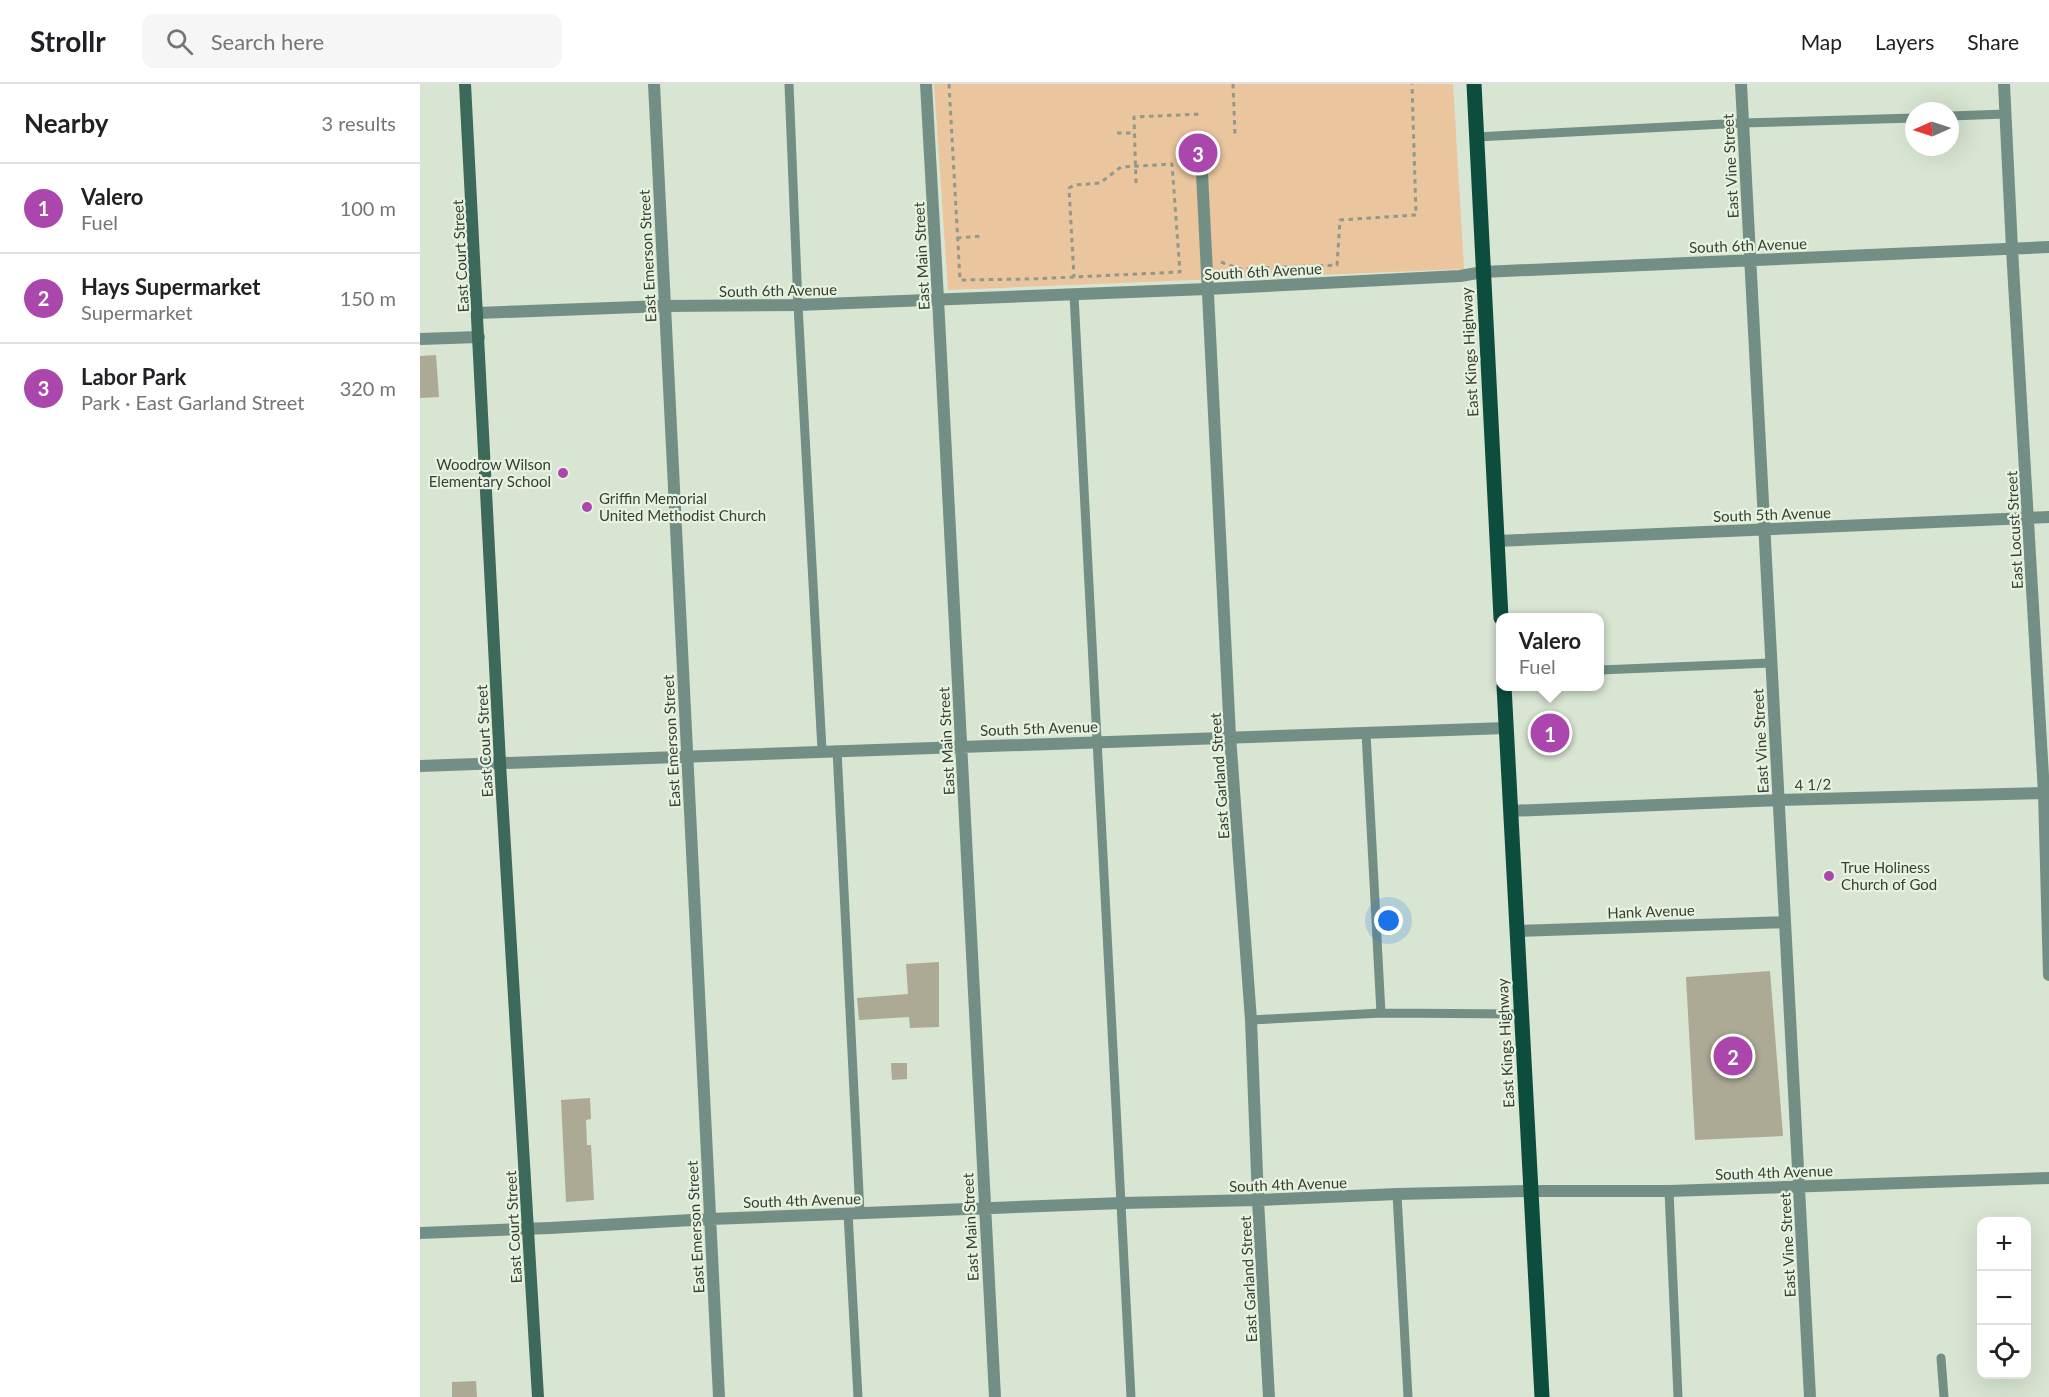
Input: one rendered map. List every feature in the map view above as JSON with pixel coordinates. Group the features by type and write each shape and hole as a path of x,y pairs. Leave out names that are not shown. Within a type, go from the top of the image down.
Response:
{"main road":[{"name":"East Kings Highway","path":"1473,84 1501,613"},
{"name":"East Kings Highway","path":"1504,691 1542,1397"}],"street":[{"name":"East Court Street","path":"465,84 500,763 538,1397"},
{"name":"East Emerson Street","path":"654,84 719,1397"},
{"name":"East Main Street","path":"926,84 995,1397"},
{"name":"East Vine Street","path":"1740,84 1810,1397"},
{"name":"East Locust Street","path":"2004,84 2044,793 2049,975"},
{"name":"East Garland Street","path":"1201,153 1230,736 1251,1020 1269,1397"},
{"name":"South 6th Avenue","path":"478,313 1074,295 1460,276 1483,272 2049,247"},
{"path":"420,339 479,337"},
{"name":"South 5th Avenue","path":"1497,541 2049,517"},
{"name":"South 5th Avenue","path":"420,766 822,750 1506,728"},
{"name":"4 1/2","path":"1510,812 1779,800 2044,793"},
{"name":"Hank Avenue","path":"1517,931 1785,922"},
{"name":"South 4th Avenue","path":"420,1233 1122,1203 1532,1191 1669,1191 2049,1178"}],"lane":[{"path":"789,84 798,305 822,750"},
{"path":"1959,116 2006,114"},
{"path":"1476,137 1743,123 1905,118"},
{"path":"1074,295 1131,1397"},
{"path":"1604,669 1770,663"},
{"path":"1366,733 1381,1013"},
{"path":"837,750 854,1213 858,1397"},
{"path":"1251,1020 1381,1013 1521,1014"},
{"path":"1669,1191 1678,1397"},
{"path":"1397,1194 1408,1397"},
{"path":"1941,1358 1944,1397"}],"path":[{"path":"949,84 960,280 1074,277 1180,272 1172,164 1121,167 1100,183 1075,185 1069,188 1074,277"},
{"path":"1233,84 1235,135"},
{"path":"1213,262 1223,262 1240,269 1337,265 1340,220 1416,215 1412,84"},
{"path":"1136,183 1134,117 1202,114"},
{"path":"1117,133 1134,133"},
{"path":"957,238 981,236"}],"shaded area":[{"path":"934,84 1453,84 1464,269 948,290"}],"building":[{"path":"436,355 439,397 420,398 420,356"},
{"path":"939,962 939,1027 910,1028 909,1017 859,1020 857,998 908,994 906,964"},
{"path":"1770,971 1783,1136 1695,1140 1686,977"},
{"path":"891,1063 907,1063 907,1079 892,1080"},
{"path":"590,1098 591,1119 586,1120 587,1145 591,1145 594,1200 566,1202 561,1100"},
{"path":"476,1381 477,1397 452,1397 452,1382"}],"place":[{"name":"Labor Park","path":"1198,153"},
{"name":"Woodrow Wilson Elementary School","path":"563,473"},
{"name":"Griffin Memorial United Methodist Church","path":"587,507"},
{"name":"Valero","path":"1550,733"},
{"name":"True Holiness Church of God","path":"1829,876"},
{"name":"Hays Supermarket","path":"1733,1056"}]}
